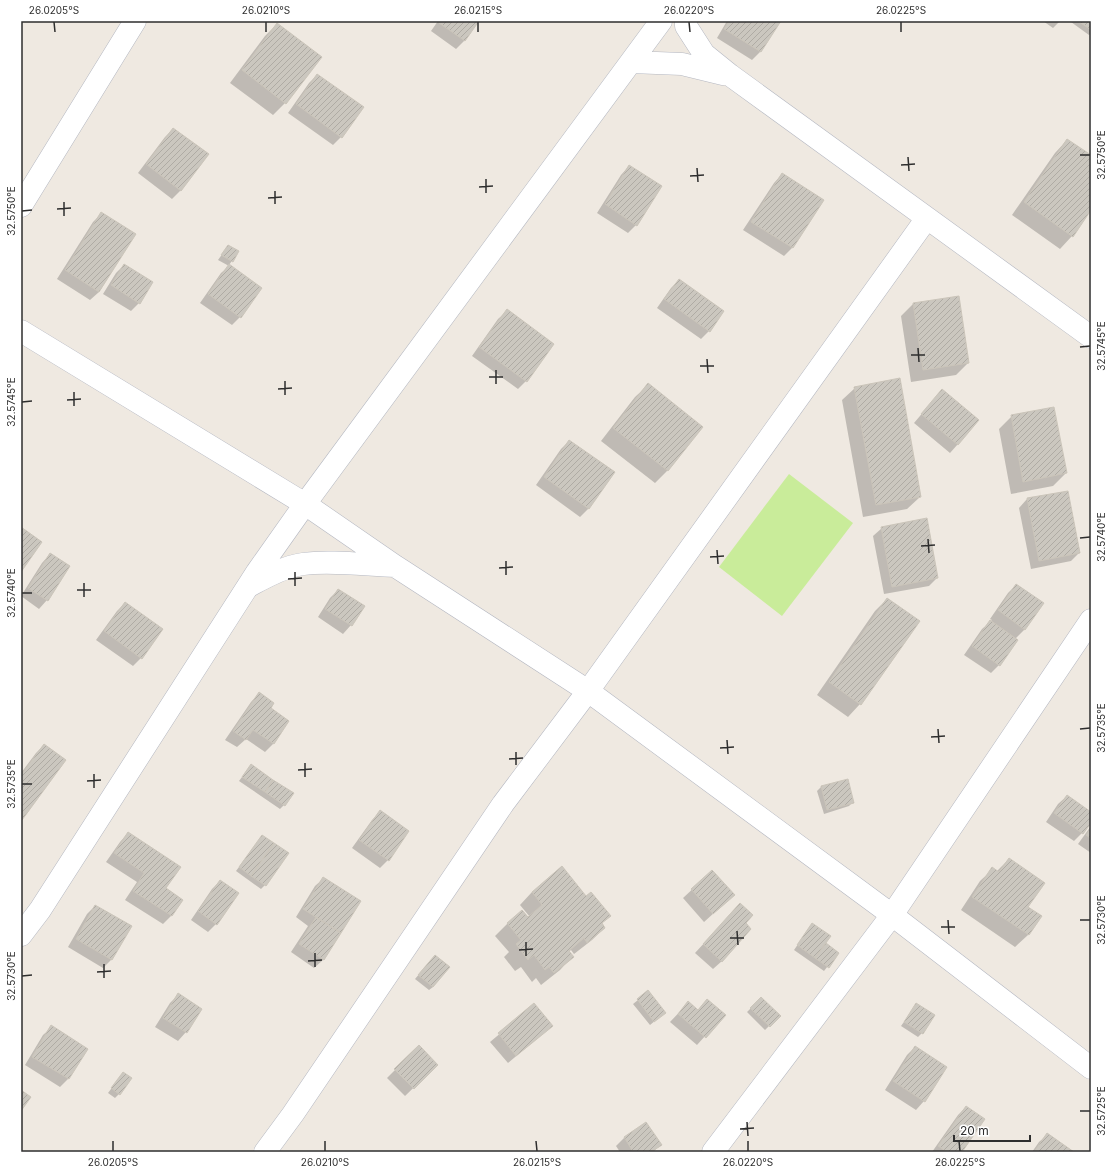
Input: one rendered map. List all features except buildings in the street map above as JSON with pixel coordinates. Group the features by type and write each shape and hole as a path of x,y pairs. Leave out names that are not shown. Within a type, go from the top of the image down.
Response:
{"street":[{"path":"21,206 135,21"},
{"path":"21,935 44,903 257,572 305,504 661,21"},
{"path":"686,21 686,26 704,54 730,75 1091,337"},
{"path":"631,62 682,64 730,75"},
{"path":"265,1152 293,1114 503,804 588,691 927,218"},
{"path":"21,331 305,504 395,566 588,691 892,915 1091,1068"},
{"path":"248,587 280,570 303,564 334,563 395,566"},
{"path":"713,1152 892,915 1091,620"}],"green space":[{"path":"789,474 853,523 782,616 719,567"}]}
